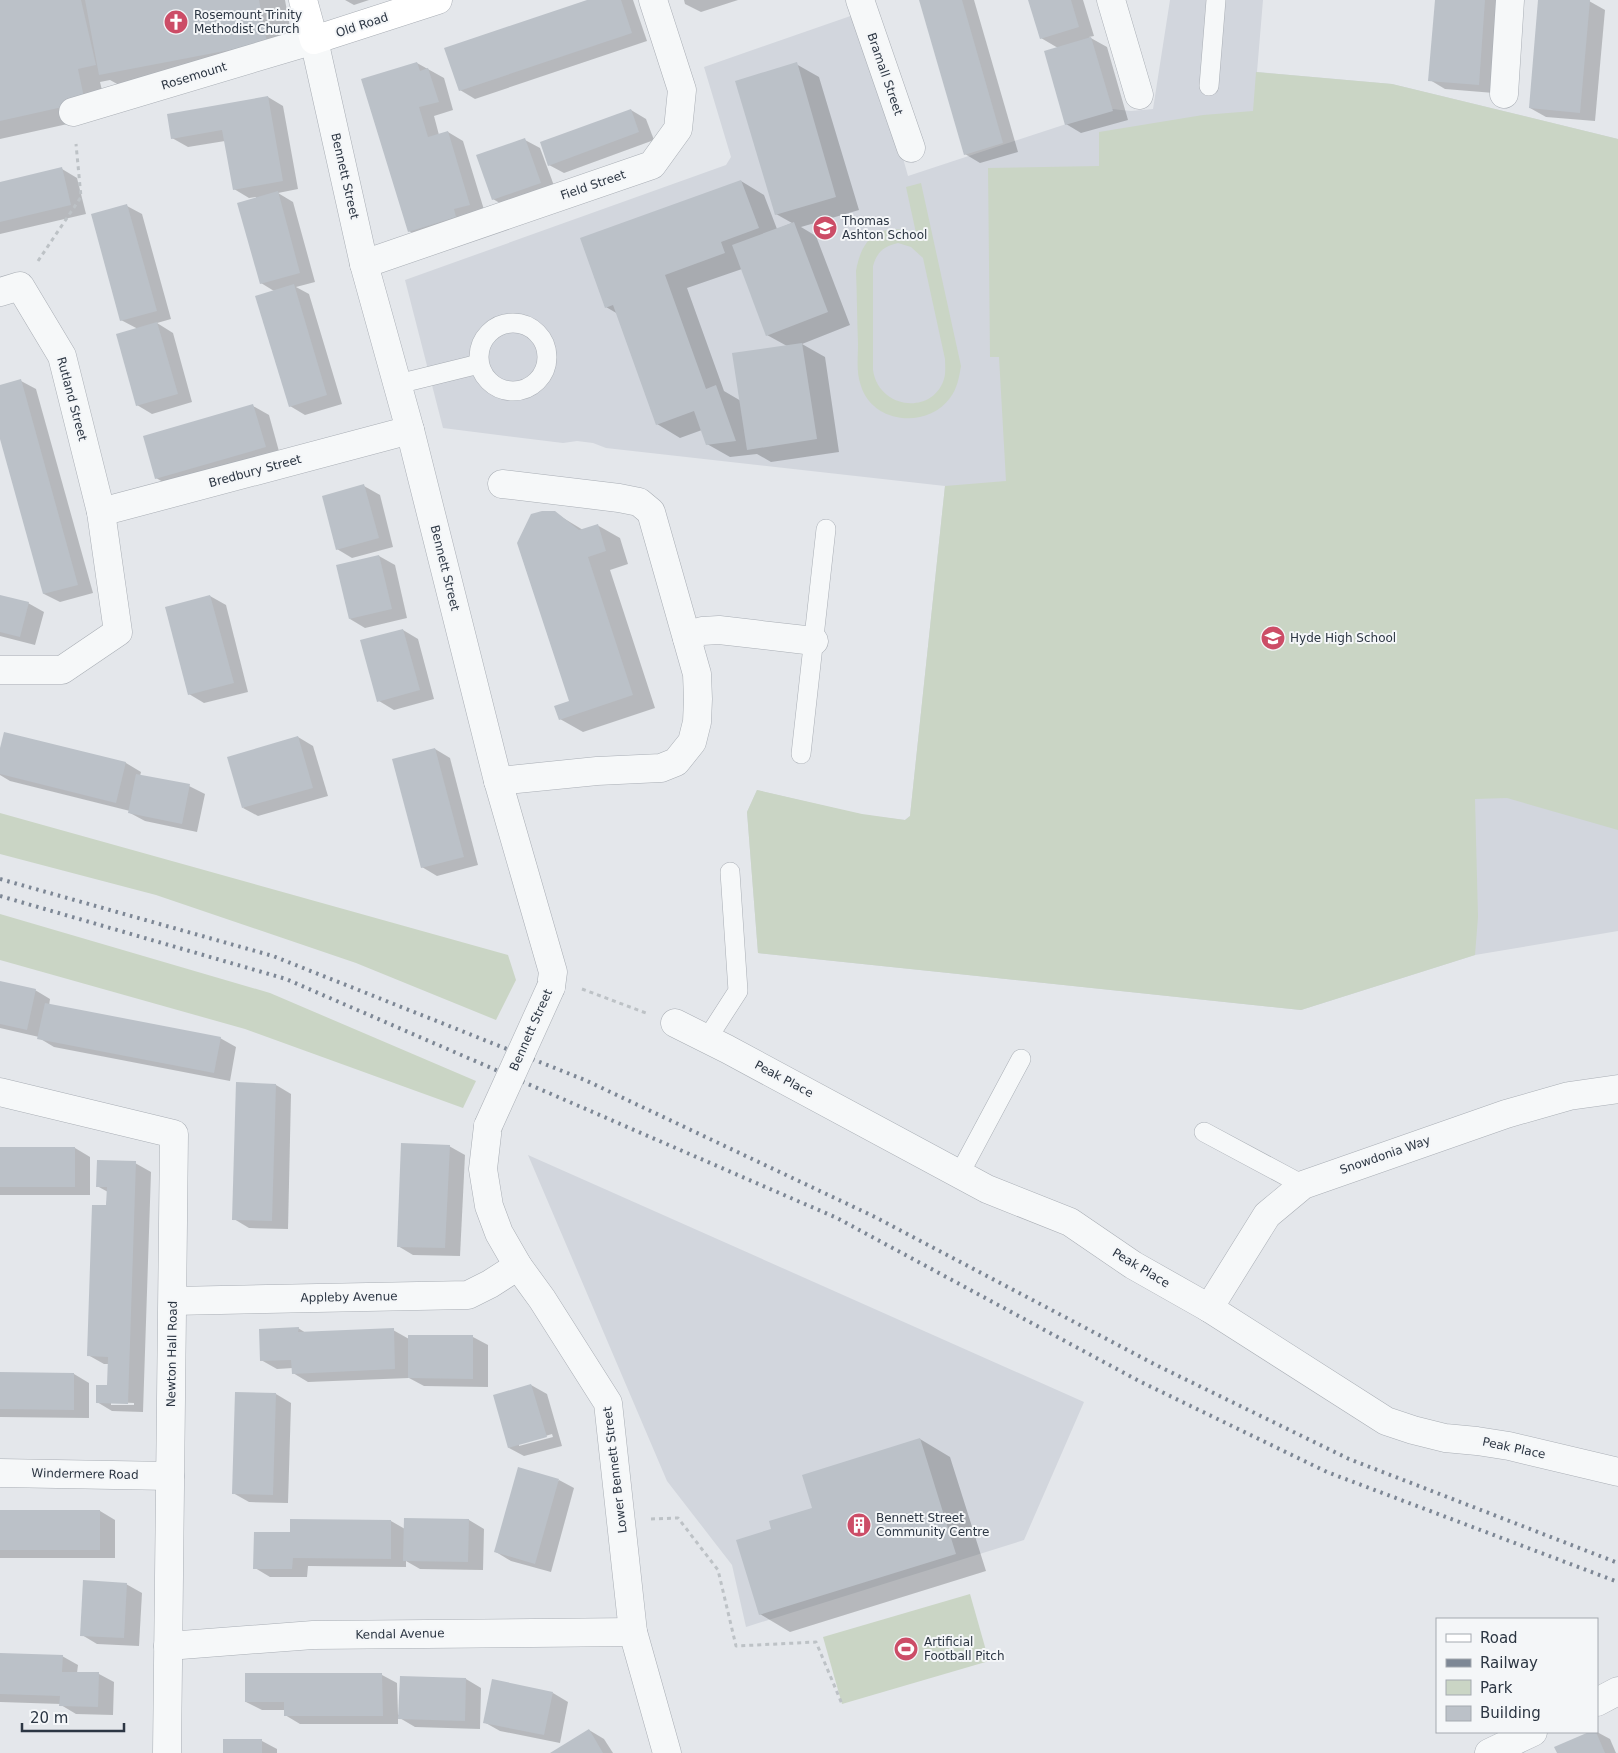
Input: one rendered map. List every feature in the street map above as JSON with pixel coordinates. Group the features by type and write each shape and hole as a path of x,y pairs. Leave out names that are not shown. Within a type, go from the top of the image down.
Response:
{"main road":[{"name":"Bennett Street","path":"303,0 314,40"},
{"name":"Old Road","path":"314,40 438,0"}],"street":[{"name":"Field Street","path":"364,264 652,165 678,129 682,90 653,0"},
{"name":"Bramall Street","path":"860,0 910,148"},
{"path":"1111,0 1138,95"},
{"path":"1504,94 1510,0"},
{"name":"Rosemount","path":"73,112 314,40"},
{"name":"Bennett Street","path":"314,40 364,264 410,430 498,780 553,972 551,983 488,1126"},
{"name":"Rutland Street","path":"0,670 62,670 118,632 101,512 62,356 10,289"},
{"name":"Bredbury Street","path":"101,512 410,430"},
{"path":"498,780 596,771 661,768 676,762 692,742 697,722 698,699 697,674 651,512 646,506 640,502 619,498 502,484"},
{"path":"687,638 702,631 719,630 814,641"},
{"name":"Peak Place","path":"675,1023 960,1173 987,1190 1070,1222 1133,1265 1209,1308 1386,1421 1445,1438 1477,1440 1509,1446 1618,1472"},
{"name":"Snowdonia Way","path":"1209,1308 1267,1215 1303,1185 1506,1114 1569,1096 1618,1089"},
{"name":"Newton Hall Road","path":"0,1092 174,1134 167,1753"},
{"name":"Lower Bennett Street","path":"488,1126 483,1169 489,1206 499,1233 518,1266 542,1299 608,1403 633,1632 667,1753"},
{"name":"Appleby Avenue","path":"173,1302 468,1296 518,1266"},
{"name":"Windermere Road","path":"0,1473 170,1476"},
{"name":"Kendal Avenue","path":"168,1646 313,1635 633,1632"},
{"path":"1598,1701 1618,1691"},
{"path":"1489,1753 1532,1733"}],"lane":[{"path":"1209,86 1216,0"},
{"path":"398,384 479,364"},
{"path":"801,754 826,529"},
{"path":"706,1039 738,991 730,872"},
{"path":"960,1173 1021,1059"},
{"path":"1204,1132 1303,1185"}],"path":[{"path":"10,289 81,197 73,112"},
{"path":"551,983 675,1023"},
{"path":"621,1521 678,1518 718,1570 736,1646 816,1642 842,1704"}],"shaded area":[{"name":"Hyde High School","path":"1170,0 1263,0 1257,72 1392,84 1618,139 1618,931 1475,955 1301,1010 758,953 747,812 757,790 863,815 905,820 910,816 945,486 606,448 593,443 577,441 563,443 443,428 405,280 726,165 731,157 704,67 862,12 908,176 1112,109 1131,111 1153,109"},
{"path":"528,1155 1084,1402 1024,1540 746,1627 732,1565 667,1481"}],"green space":[{"name":"Hyde High School","path":"1256,72 1392,84 1618,139 1618,830 1507,798 1475,799 1478,917 1475,955 1301,1010 758,953 747,812 757,790 862,814 905,820 910,816 945,486 1006,481 999,357 990,357 988,168 1099,166 1099,132 1203,115 1253,111"},
{"path":"921,183 961,366 956,387 950,398 940,408 928,415 915,418 901,418 888,415 877,408 867,399 858,376 856,271 859,259 868,241 883,231 893,229 916,233 906,187","holes":["898,243 911,247 923,258 945,359 944,379 938,391 918,403 895,400 885,393 877,383 873,370 873,266 879,253 889,246"]},
{"path":"0,813 508,955 516,980 496,1020 356,963 156,895 0,854"},
{"path":"0,914 270,993 476,1081 463,1108 245,1029 0,960"},
{"name":"Artificial Football Pitch","path":"970,1594 989,1661 842,1704 823,1637"}],"building":[{"path":"0,0 81,0 96,65 78,69 85,102 0,121"},
{"name":"Rosemount Trinity Methodist Church","path":"85,0 259,0 267,43 99,75"},
{"path":"587,0 621,0 632,33 459,91 444,48"},
{"path":"919,0 962,0 1003,143 964,155"},
{"path":"1028,0 1071,0 1079,27 1040,39"},
{"path":"1435,0 1485,0 1479,85 1428,81"},
{"path":"1538,0 1590,0 1580,113 1529,108"},
{"path":"1091,37 1113,111 1065,125 1044,51"},
{"path":"417,62 420,71 428,68 439,102 419,107 428,137 448,131 470,205 454,209 456,217 408,232 361,79"},
{"path":"797,62 836,197 775,215 735,81"},
{"path":"268,96 283,181 233,190 222,130 171,139 167,114"},
{"path":"631,109 639,132 548,166 540,142"},
{"path":"525,138 541,183 492,200 476,155"},
{"path":"62,167 71,205 0,222 0,182"},
{"path":"741,180 759,228 721,242 725,253 665,275 706,389 716,385 736,441 706,445 694,411 656,425 613,305 605,308 580,238"},
{"path":"278,191 300,273 260,284 237,203"},
{"path":"127,204 157,311 120,321 91,214"},
{"path":"794,222 828,312 766,336 732,245"},
{"path":"294,284 327,395 289,407 255,296"},
{"path":"157,322 178,394 136,406 116,334"},
{"path":"802,343 817,439 747,450 732,353"},
{"path":"21,379 78,585 43,594 0,439 0,385"},
{"path":"253,404 266,447 155,479 143,436"},
{"path":"364,484 379,538 336,550 322,496"},
{"path":"542,511 555,511 579,530 598,524 606,551 588,557 633,695 559,720 554,706 569,701 517,543 531,514"},
{"path":"379,555 392,609 349,619 336,565"},
{"path":"0,595 29,602 20,637 0,632"},
{"path":"210,595 234,683 188,695 165,607"},
{"path":"403,629 420,690 377,702 360,640"},
{"path":"4,732 126,762 116,803 0,774 0,748"},
{"path":"298,736 313,788 242,808 227,757"},
{"path":"435,748 464,857 421,868 392,759"},
{"path":"136,774 190,784 182,824 128,813"},
{"path":"0,981 36,989 27,1030 0,1024"},
{"path":"45,1003 221,1037 214,1073 37,1039"},
{"path":"236,1082 276,1084 272,1221 232,1220"},
{"path":"401,1143 450,1145 445,1248 397,1247"},
{"path":"0,1147 75,1147 75,1187 0,1187"},
{"path":"97,1160 136,1161 128,1404 96,1403 96,1385 107,1385 108,1357 87,1356 92,1205 106,1205 107,1187 96,1187"},
{"path":"299,1327 298,1332 394,1328 395,1369 292,1374 291,1360 260,1361 259,1329"},
{"path":"408,1335 473,1335 473,1379 408,1378"},
{"path":"0,1372 74,1373 74,1410 0,1409"},
{"path":"531,1384 547,1437 508,1448 493,1395"},
{"path":"235,1392 276,1393 273,1495 232,1494"},
{"name":"Bennett Street Community Centre","path":"920,1438 956,1554 759,1615 736,1540 771,1529 769,1521 812,1508 802,1475"},
{"path":"518,1467 559,1479 535,1564 494,1552"},
{"path":"0,1510 100,1510 100,1550 0,1550"},
{"path":"404,1518 469,1519 468,1562 403,1561"},
{"path":"290,1519 391,1520 391,1559 293,1558 292,1569 253,1569 254,1532 290,1532"},
{"path":"83,1580 127,1583 124,1638 80,1636"},
{"path":"0,1653 63,1655 62,1672 99,1672 98,1707 59,1706 60,1696 0,1694"},
{"path":"245,1673 382,1673 383,1716 284,1716 284,1702 245,1702"},
{"path":"400,1676 466,1678 465,1721 398,1719"},
{"path":"492,1679 553,1692 544,1735 483,1723"},
{"path":"589,1729 603,1753 550,1753"},
{"path":"1587,1733 1596,1733 1605,1753 1557,1753 1554,1747"},
{"path":"223,1739 262,1739 262,1753 223,1753"}],"railway":[{"path":"0,879 273,956 585,1080 875,1217 1154,1364 1349,1459 1618,1563"},
{"path":"0,896 286,979 837,1218 1139,1381 1327,1472 1618,1582"}],"place":[{"name":"Rosemount Trinity Methodist Church","path":"176,22"},
{"name":"Thomas Ashton School","path":"825,228"},
{"name":"Hyde High School","path":"1273,638"},
{"name":"Bennett Street Community Centre","path":"859,1525"},
{"name":"Artificial Football Pitch","path":"906,1649"}]}
